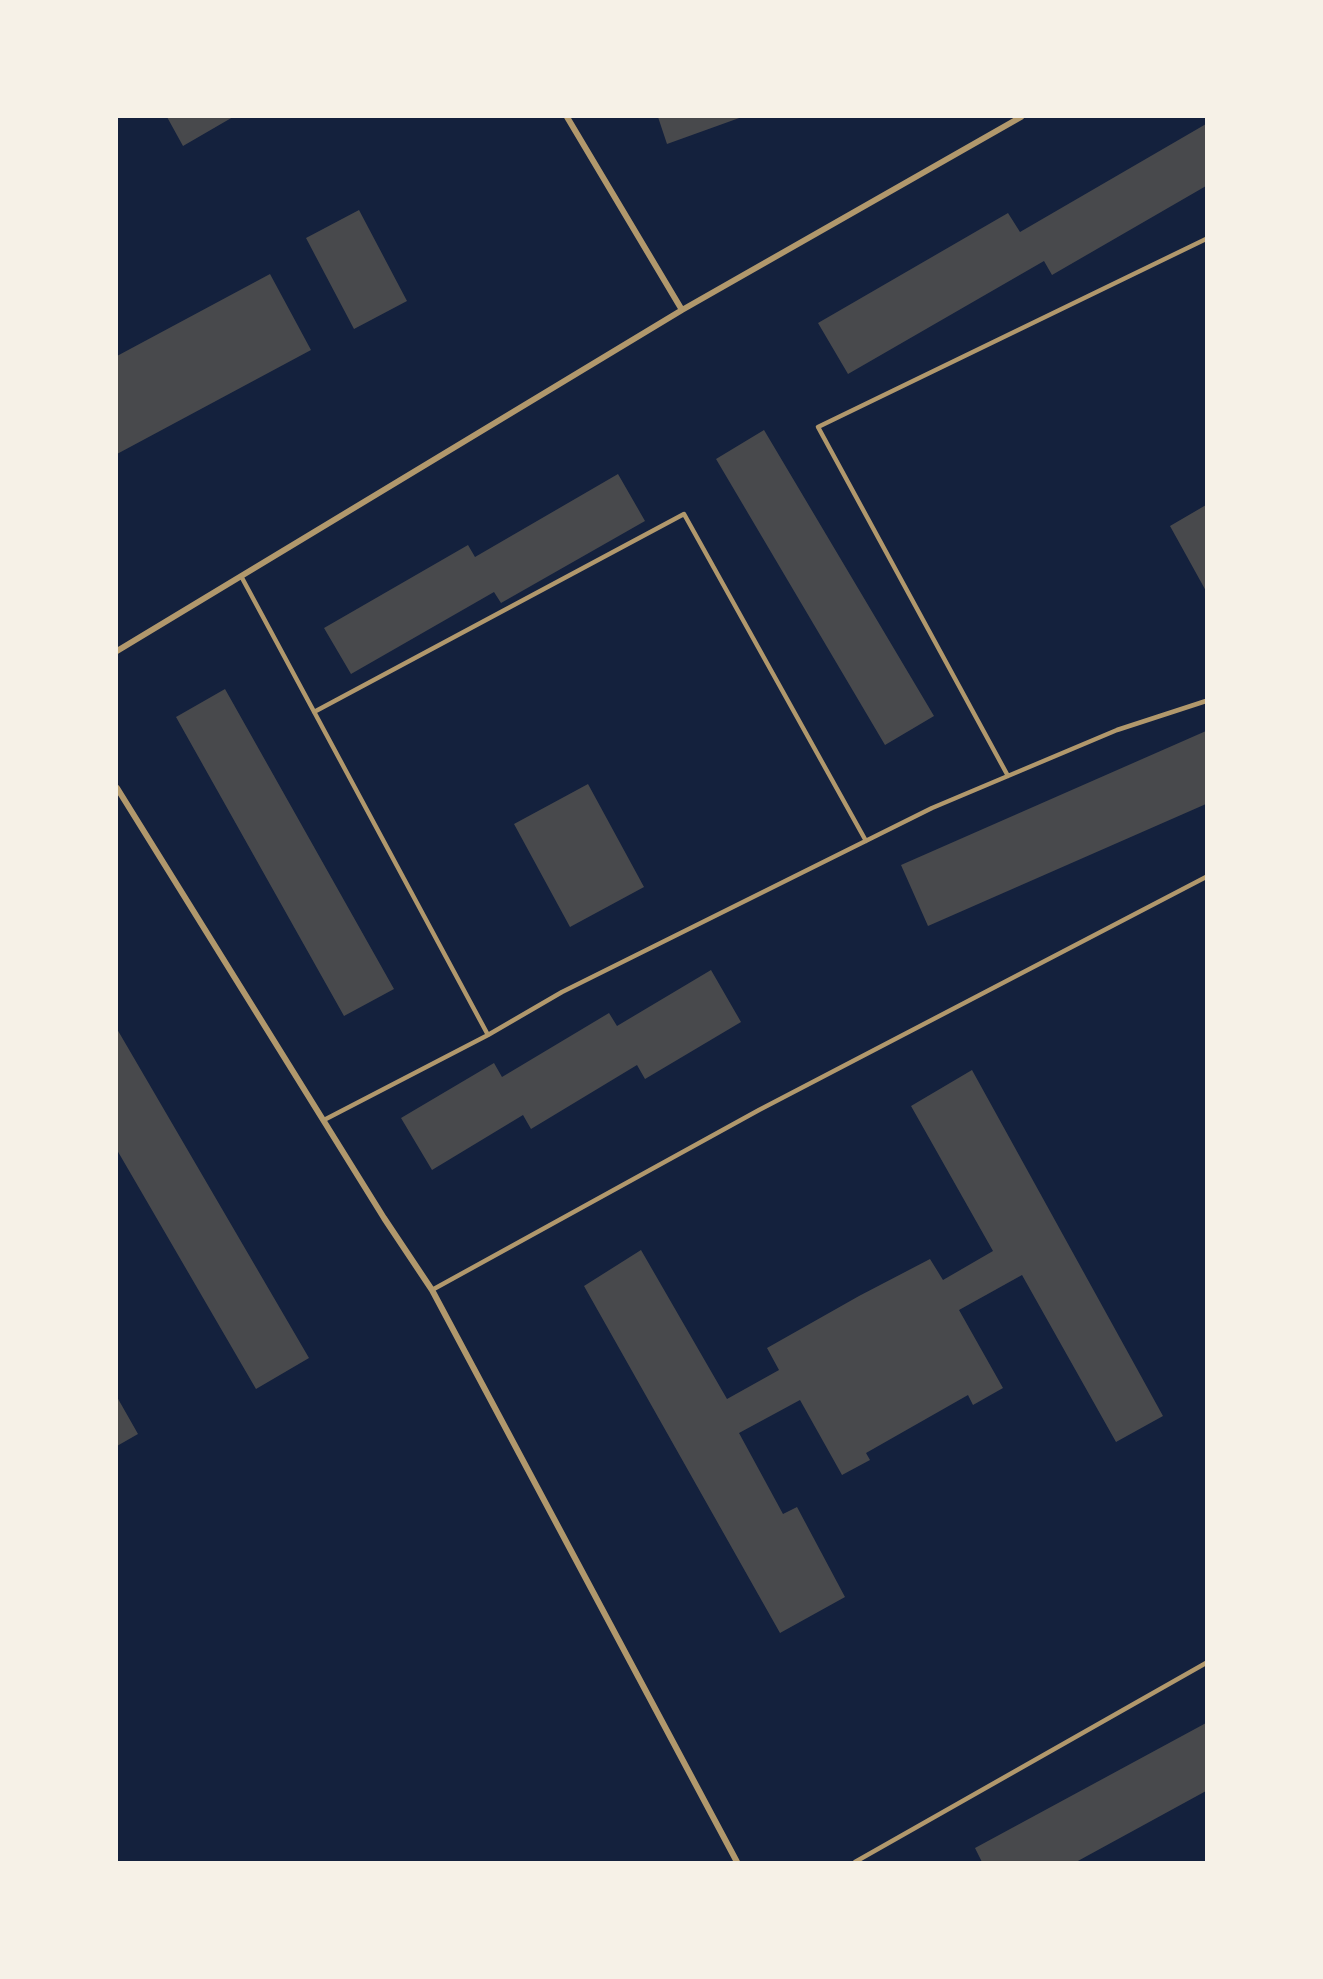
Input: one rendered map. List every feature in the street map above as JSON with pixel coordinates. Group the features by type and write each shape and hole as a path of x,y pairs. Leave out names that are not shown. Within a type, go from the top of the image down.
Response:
{"street":[{"path":"567,117 682,310"},
{"path":"117,651 682,310 1021,117"},
{"path":"117,788 384,1218 432,1290 737,1862"}],"lane":[{"path":"1008,776 818,427 1206,239"},
{"path":"314,712 684,514 866,841"},
{"path":"241,576 488,1035"},
{"path":"324,1120 488,1035 562,992 932,808 1117,730 1206,701"},
{"path":"432,1290 759,1110 1206,877"},
{"path":"855,1862 1206,1663"}],"building":[{"path":"167,117 233,117 183,146"},
{"path":"658,117 742,117 667,144"},
{"path":"1206,124 1206,186 1052,275 1044,261 848,374 818,323 1008,213 1020,232"},
{"path":"359,210 407,301 354,329 306,238"},
{"path":"270,274 311,350 117,454 117,356"},
{"path":"764,430 934,716 885,745 716,459"},
{"path":"618,474 645,521 501,603 494,592 351,674 324,628 468,545 475,557"},
{"path":"1206,505 1206,591 1170,526"},
{"path":"225,689 394,989 344,1016 176,717"},
{"path":"1206,731 1206,804 928,926 901,865"},
{"path":"588,784 644,887 570,927 514,824"},
{"path":"711,970 741,1022 645,1079 637,1065 531,1129 523,1115 432,1170 401,1118 494,1063 502,1077 609,1013 617,1026"},
{"path":"117,1029 309,1358 256,1389 117,1150"},
{"path":"972,1070 1163,1416 1116,1442 1022,1275 959,1310 1003,1388 973,1405 968,1395 866,1453 870,1460 842,1475 800,1400 739,1433 783,1514 797,1507 845,1597 780,1633 584,1286 641,1250 727,1399 779,1370 767,1348 859,1296 930,1259 943,1280 993,1251 911,1106"},
{"path":"117,1397 138,1434 117,1446"},
{"path":"1206,1723 1206,1791 1076,1862 982,1862 975,1848"}]}
